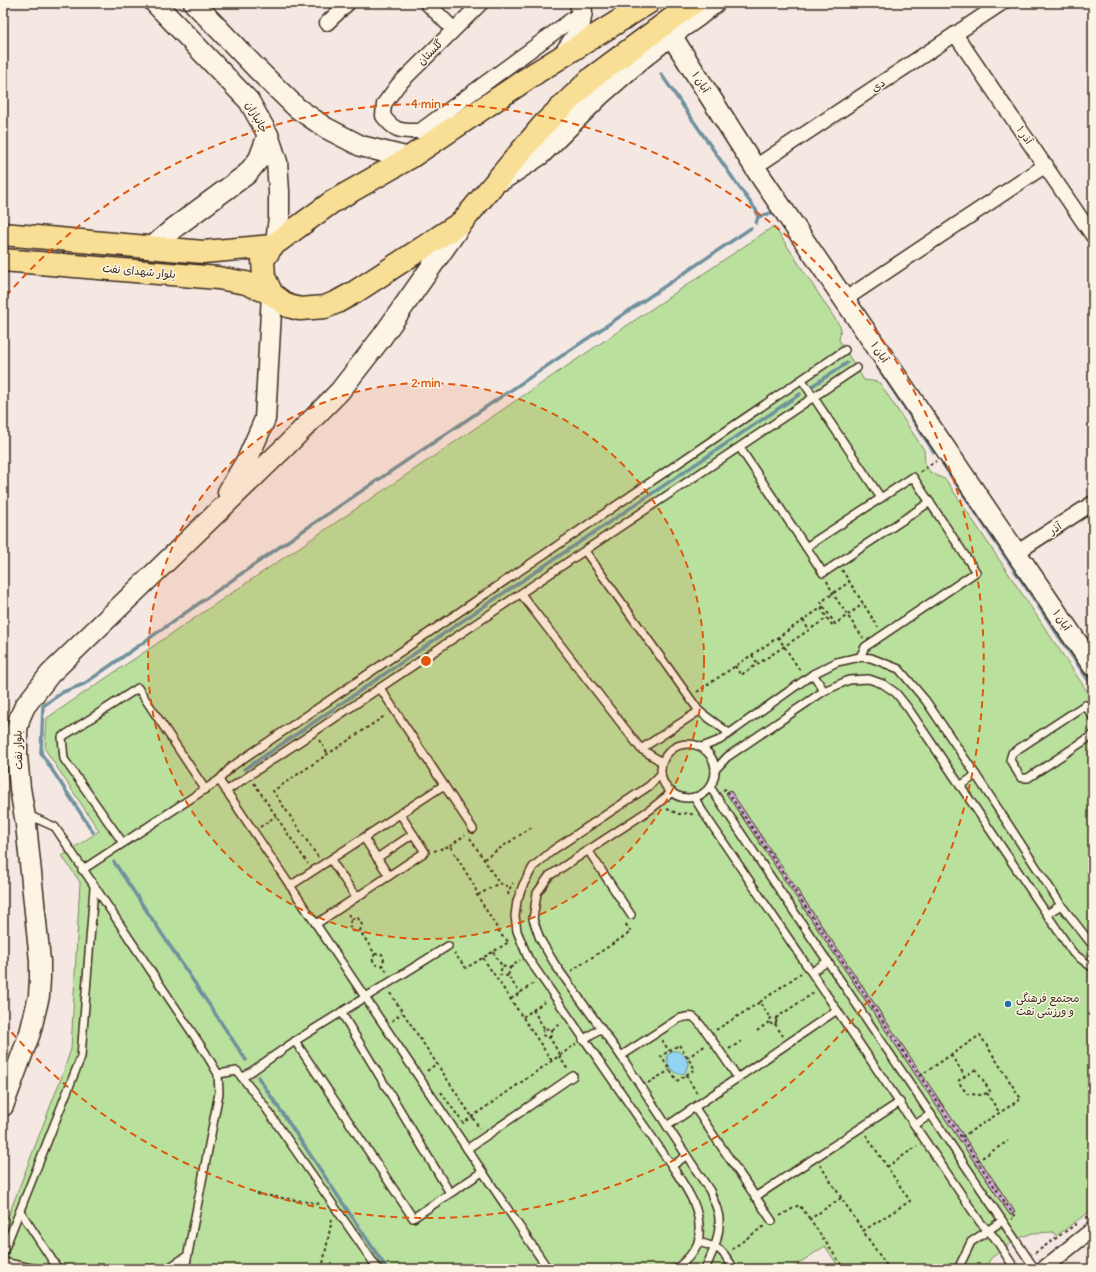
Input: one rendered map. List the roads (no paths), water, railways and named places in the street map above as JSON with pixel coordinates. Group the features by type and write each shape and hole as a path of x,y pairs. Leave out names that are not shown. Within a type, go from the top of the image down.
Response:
{"main road":[{"path":"648,3 563,56 409,158 332,202 274,244 263,260 264,277 272,294 288,306 294,308 312,309 325,307 337,302 367,284 462,222 544,124 593,77 693,3"},
{"path":"3,234 203,252 227,251 274,244"},
{"name":"بلوار شهدای نفت","path":"3,260 218,278 240,282 272,294"}],"street":[{"name":"جانبازان","path":"155,3 249,101 268,135 277,162 279,191 279,217 274,244"},
{"path":"194,3 258,70 297,108 326,128 361,146 409,158"},
{"path":"327,23 348,3"},
{"path":"427,3 453,29"},
{"name":"گلستان","path":"481,3 398,85 384,104 383,116 391,126 403,131 420,131 581,8"},
{"path":"493,185 540,155 600,95 640,60 670,35 714,3"},
{"name":"دی","path":"755,167 1002,3"},
{"path":"563,56 578,34 581,8"},
{"name":"آذر ۱","path":"955,34 1093,236"},
{"name":"آبان ۱","path":"670,35 755,167 844,300 1093,666"},
{"path":"151,248 174,228 247,174 260,159 268,135"},
{"path":"844,300 1046,166"},
{"path":"214,515 286,446 340,391 382,337 462,222"},
{"path":"214,515 248,458 264,419 272,294"},
{"name":"آذر","path":"1016,553 1093,503"},
{"name":"بلوار نفت","path":"3,1106 30,1033 39,996 40,961 17,756 17,729 20,716 25,706 50,674 214,515"},
{"path":"1043,1269 1093,1230"}],"lane":[{"path":"82,870 219,780 231,767 845,350"},
{"path":"226,790 740,448 857,368"},
{"path":"802,380 881,498"},
{"path":"740,448 824,573 930,502"},
{"path":"806,547 913,477 976,572 865,647 860,657"},
{"path":"585,551 700,711 729,733"},
{"path":"521,594 641,749 662,762"},
{"path":"702,747 720,740 813,674 837,662 860,657 870,658 899,669 926,702 976,775 1061,905 1093,944"},
{"path":"813,674 824,691"},
{"path":"715,770 727,757 824,691 849,680 869,679 884,684 896,693 908,708 1073,953 1093,968"},
{"path":"123,843 64,759 62,737 138,688 205,789"},
{"path":"380,688 473,829"},
{"path":"1093,717 1085,705 1012,753 1010,760 1021,778 1028,778 1093,736"},
{"path":"641,749 700,711"},
{"path":"685,744 694,744 702,747 713,761 715,770 714,779 710,787 703,794 685,798 669,790 663,782 661,774 662,762 670,751 677,746 685,744"},
{"path":"661,774 649,786 553,850 533,867 523,885 517,901 515,916 517,931 528,958 554,996 580,1041 672,1166 686,1187 698,1212 698,1242 687,1260 676,1269"},
{"path":"960,786 976,775"},
{"path":"219,780 548,1269"},
{"path":"290,886 444,785"},
{"path":"710,787 1035,1269"},
{"path":"672,792 651,809 549,876 537,893 533,919 540,939 556,966 621,1056 710,1191 718,1210 719,1229 715,1246 705,1269"},
{"path":"694,797 980,1222 995,1238 1015,1269"},
{"path":"24,812 55,827 94,888 206,1052 218,1074 219,1093 185,1269"},
{"path":"316,924 425,852 400,814"},
{"path":"377,858 413,834"},
{"path":"364,838 389,876"},
{"path":"588,850 631,915"},
{"path":"331,860 356,897"},
{"path":"3,1253 81,1057 94,888"},
{"path":"1047,914 1061,905"},
{"path":"242,1078 295,1041 448,946"},
{"path":"812,972 828,961"},
{"path":"667,1126 837,1010"},
{"path":"341,1012 450,1193"},
{"path":"621,1056 678,1019 688,1016 694,1018 738,1078"},
{"path":"580,1041 600,1028"},
{"path":"295,1041 413,1218 482,1172"},
{"path":"218,1074 237,1071 263,1104 378,1269"},
{"path":"467,1149 572,1076"},
{"path":"755,1197 900,1102"},
{"path":"694,1108 772,1221"},
{"path":"915,1125 931,1114"},
{"path":"672,1166 686,1156"},
{"path":"20,1211 58,1269"},
{"path":"958,1269 971,1242 1003,1223"},
{"path":"698,1242 715,1246 724,1252 734,1269"},
{"path":"167,1269 187,1256"},
{"path":"3,1262 36,1269"}],"water":[{"path":"672,1051 678,1051 686,1058 688,1064 685,1073 681,1074 674,1072 670,1067 667,1056"}],"waterway":[{"path":"661,74 756,210 758,217 756,223"},
{"path":"758,217 771,213 776,215 778,219"},
{"path":"93,832 41,753 43,706 63,692 84,684 298,534 751,228"},
{"path":"812,386 847,363"},
{"path":"877,366 934,452"},
{"path":"244,769 800,394"},
{"path":"943,464 1093,687"},
{"path":"114,862 246,1060"},
{"path":"258,1077 387,1269"}],"place":[{"name":"مجتمع فرهنگى و ورزشى نفت","path":"1008,1004"}]}
